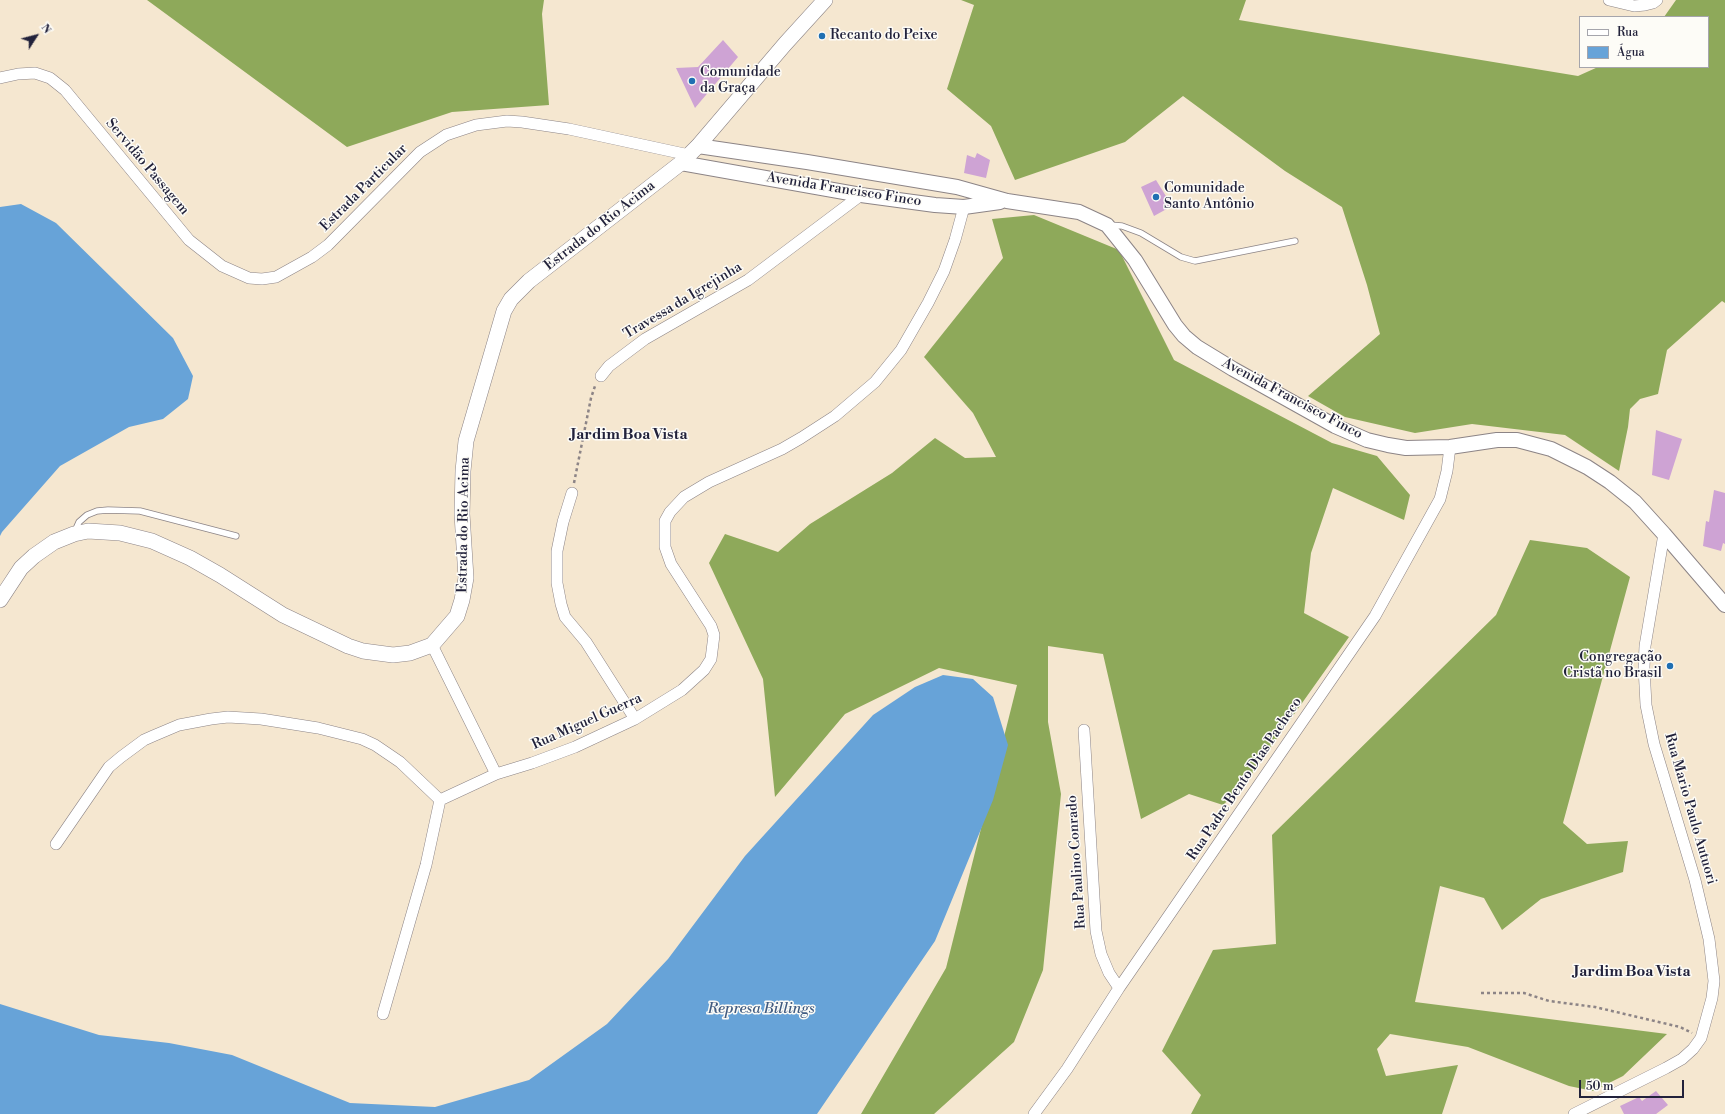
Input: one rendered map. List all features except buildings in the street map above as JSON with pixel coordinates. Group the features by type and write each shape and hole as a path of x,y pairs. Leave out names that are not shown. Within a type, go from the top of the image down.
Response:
{"main road":[{"name":"Estrada do Rio Acima","path":"432,645 457,616 462,600 466,578 462,514 463,471 466,441 504,311 511,299 529,281 689,155 825,0"},
{"path":"0,600 21,568 44,549 74,534 88,531 134,535 152,541 190,558 283,615 348,646 363,651 380,654 404,654 432,645"}],"street":[{"path":"1609,0 1634,6 1649,4 1657,0"},
{"name":"Servidão Passagem","path":"0,78 18,74 35,73 50,78 65,90 189,240 222,266 237,274 249,278 262,279 276,277"},
{"name":"Avenida Francisco Finco","path":"476,125 507,121 569,129 861,195 935,205 964,207 1007,201"},
{"name":"Estrada Particular","path":"276,277 312,257 328,245 420,152 446,135 476,125"},
{"name":"Avenida Francisco Finco","path":"689,155 807,162 956,187 1007,201 1079,212 1107,224 1135,260 1175,325 1196,347 1233,370 1335,426 1366,440 1406,448 1450,447 1497,440 1518,440 1551,449 1587,467 1610,482 1635,502 1725,605"},
{"path":"956,187 961,194 964,207"},
{"name":"Travessa da Igrejinha","path":"601,376 609,366 645,339 748,280 861,195"},
{"name":"Rua Miguel Guerra","path":"440,800 496,774 532,763 636,719 682,690 704,670 711,659 714,634 711,626 671,564 665,547 665,521 670,512 684,497 709,482 782,449 801,438 835,416 875,382 901,350 928,303 944,271 955,240 964,207"},
{"name":"Rua Padre Bento Dias Pacheco","path":"1034,1114 1067,1069 1119,988 1375,616 1440,499 1447,470 1450,447"},
{"path":"572,493 563,522 558,552 557,583 561,604 565,617 586,642 636,719"},
{"name":"Rua Mario Paulo Autuori","path":"1574,1114 1682,1059 1701,1038 1708,1017 1714,981 1709,940 1695,880 1654,744 1646,705 1644,667 1645,646 1664,534"},
{"path":"432,645 496,774"},
{"path":"56,844 109,767 144,740 179,725 228,717 260,719 318,728 362,739 375,745 400,762 440,800 426,865 383,1014"},
{"name":"Rua Paulino Conrado","path":"1084,730 1096,931 1101,954 1109,973 1119,988"}],"lane":[{"path":"1107,224 1122,226 1141,233 1181,257 1194,261 1295,241"},
{"path":"74,534 79,522 87,515 97,511 108,510 140,511 236,536"}],"path":[{"path":"572,493 591,398 594,387 601,376"},
{"path":"1481,993 1524,993 1549,1001 1595,1006 1680,1028 1701,1038"}],"green space":[{"path":"147,0 544,0 542,14 549,105 452,112 347,147"},
{"path":"961,0 1246,0 1239,20 1578,76 1596,68 1709,68 1709,16 1665,16 1676,0 1725,0 1725,303 1722,301 1667,350 1658,394 1640,399 1630,409 1619,471 1565,435 1472,424 1415,433 1345,417 1308,396 1380,334 1367,285 1342,207 1285,171 1183,96 1125,142 1015,180 991,126 947,89 974,5"},
{"path":"1034,215 1119,250 1174,360 1332,443 1377,456 1410,495 1404,520 1333,488 1311,553 1304,613 1349,637 1243,786 1223,805 1189,794 1141,819 1103,654 1048,646 1048,722 1061,794 1043,970 1014,1042 934,1114 861,1114 946,968 1017,685 939,668 845,714 775,797 763,679 709,563 725,534 778,552 810,524 892,473 935,438 965,458 996,457 973,413 924,357 1003,258 992,219"},
{"path":"1530,540 1587,548 1630,577 1563,823 1587,844 1628,841 1623,872 1541,899 1502,930 1484,898 1440,886 1415,1002 1667,1034 1623,1076 1593,1091 1569,1086 1468,1047 1390,1034 1377,1049 1386,1076 1458,1065 1442,1114 1191,1114 1201,1095 1162,1051 1213,950 1276,944 1272,835 1496,615"}],"water":[{"path":"21,204 56,223 173,338 193,376 188,399 163,419 129,427 60,466 0,536 0,207"},
{"name":"Represa Billings","path":"943,675 973,679 993,697 1008,745 993,800 935,941 817,1114 0,1114 0,1004 99,1035 169,1043 232,1055 350,1103 435,1107 529,1080 607,1024 668,959 745,856 873,715 915,687"}],"place":[{"name":"Recanto do Peixe","path":"822,36"},
{"name":"Comunidade da Graça","path":"692,81"},
{"name":"Comunidade Santo Antônio","path":"1156,197"},
{"name":"Congregação Cristã no Brasil","path":"1670,666"}],"district":[{"name":"Jardim Boa Vista","path":"629,435"},
{"name":"Jardim Boa Vista","path":"1632,972"}]}
